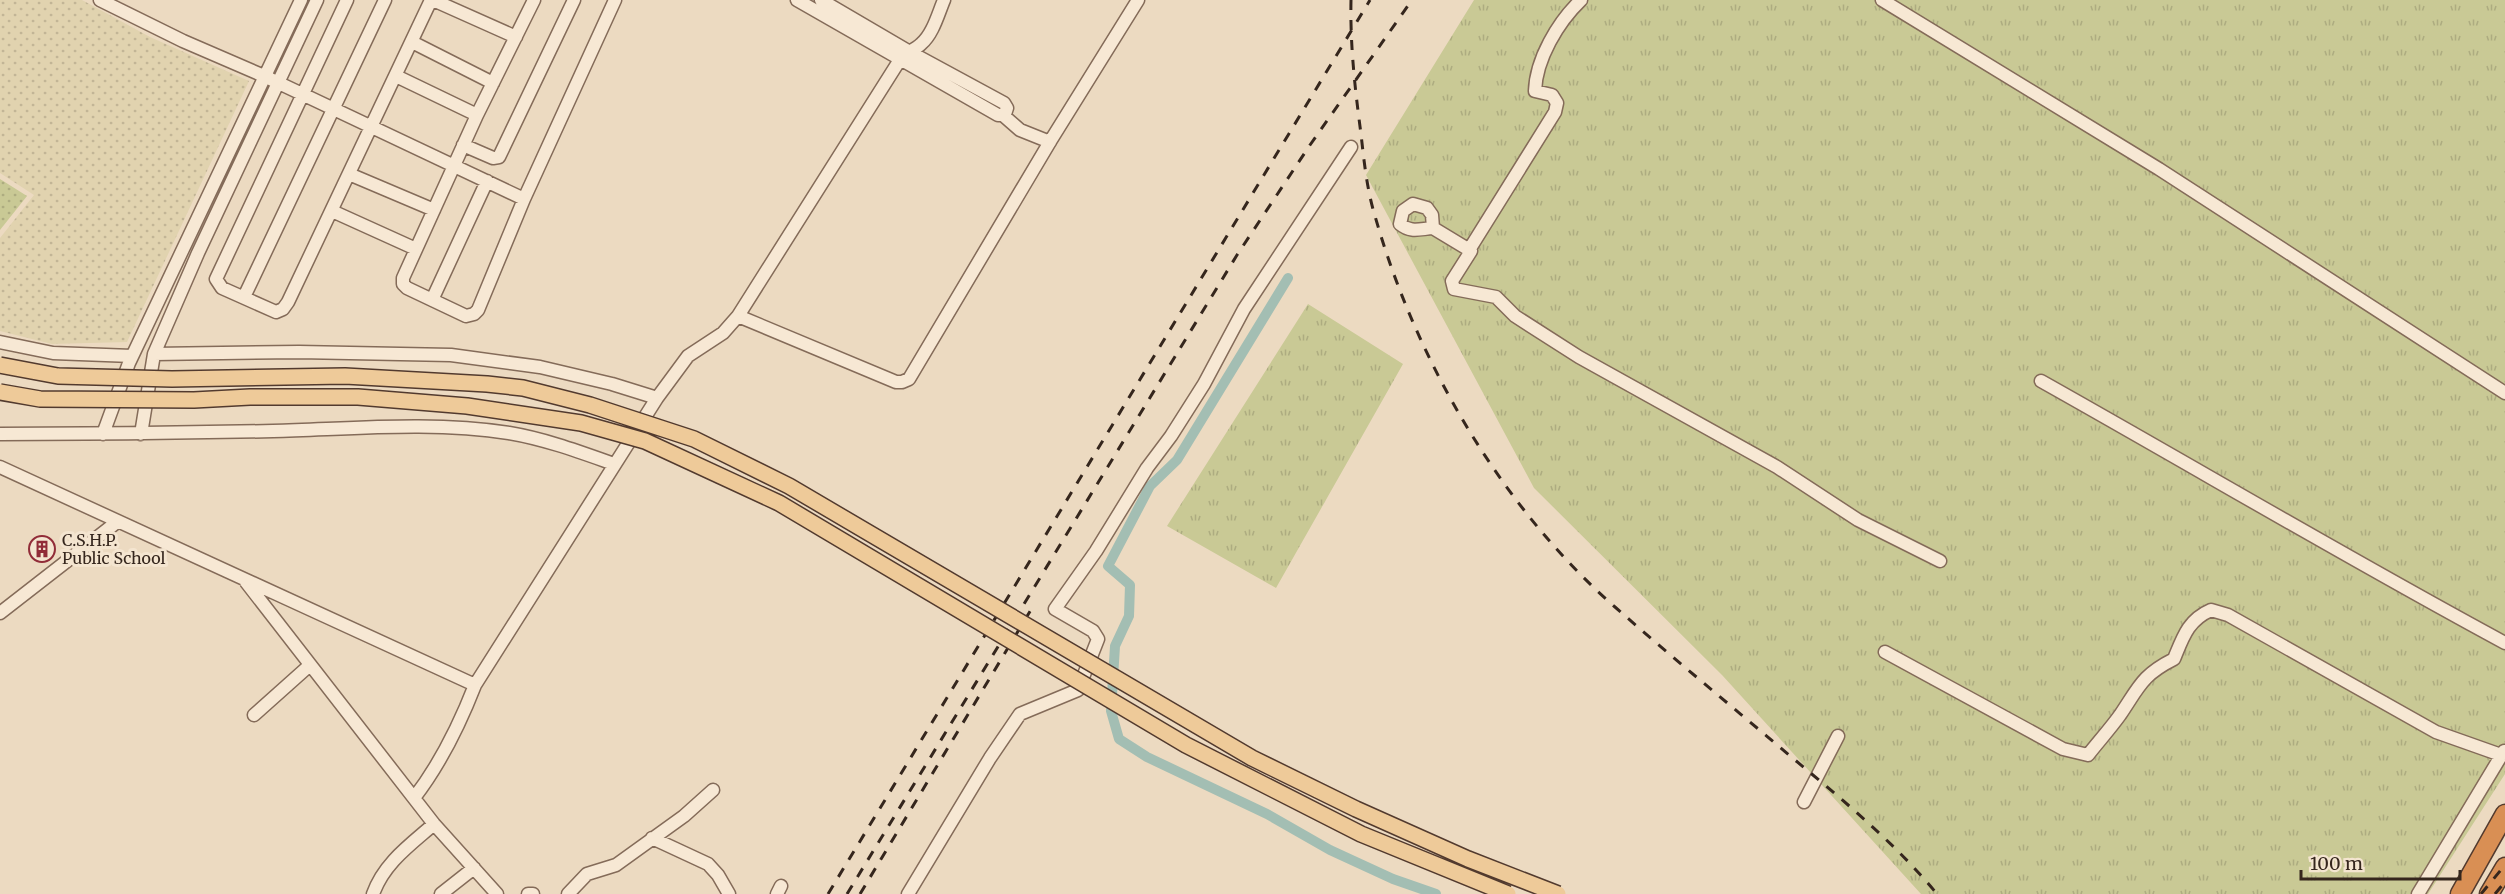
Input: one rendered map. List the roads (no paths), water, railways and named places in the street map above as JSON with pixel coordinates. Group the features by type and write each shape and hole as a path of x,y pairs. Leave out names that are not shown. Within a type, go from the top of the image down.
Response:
{"highway":[{"path":"2460,894 2505,814"},
{"path":"2489,894 2505,867"}],"main road":[{"path":"0,365 58,376 172,379 345,376 487,384 523,388 591,405 694,439 789,486 1252,758 1356,809 1558,894"},
{"path":"0,392 52,399 194,400 250,397 358,397 467,406 581,423 645,441 779,503 1186,745 1361,834 1509,894"}],"street":[{"path":"100,0 183,41 278,82 524,199"},
{"path":"103,434 132,356 301,0"},
{"path":"141,434 154,354 198,253 317,0"},
{"path":"347,0 217,275 218,284 276,312 283,309 432,0 516,37"},
{"path":"244,297 385,0"},
{"path":"464,145 493,158 499,157 574,0"},
{"path":"531,1 403,278 403,284 466,316 474,314 477,310 524,199 615,0"},
{"path":"797,0 1004,103 1007,108 1004,116 1020,130 1050,142"},
{"path":"821,0 905,55"},
{"path":"414,798 439,764 452,741 475,685 657,398 688,356 723,333 738,316 905,55 923,43 944,0"},
{"path":"738,316 896,382 906,381 1138,0"},
{"path":"1581,0 1570,11 1548,47 1536,80 1535,91 1552,95 1557,103 1555,112 1469,250 1471,251 1452,281 1454,289 1496,297 1515,316 1579,357 1777,468 1858,520 1940,561"},
{"path":"1882,0 2159,169 2505,393"},
{"path":"412,42 494,83"},
{"path":"396,76 477,115"},
{"path":"908,894 990,758 1020,714 1078,690 1098,639 1093,631 1055,609 1096,551 1147,468 1182,419 1204,384 1244,309 1351,147"},
{"path":"349,174 434,210"},
{"path":"432,300 487,182"},
{"path":"332,211 416,249"},
{"path":"1433,228 1469,250"},
{"path":"0,342 54,353 132,356"},
{"path":"154,354 300,352 451,356 540,367 612,384 657,398"},
{"path":"2041,381 2202,471 2363,567 2505,643"},
{"path":"0,434 141,434 349,428 453,428 510,434 568,448 614,464"},
{"path":"0,467 475,685"},
{"path":"0,613 117,522"},
{"path":"244,579 434,824 497,894"},
{"path":"1885,652 2063,749 2088,755 2120,715 2139,683 2156,668 2174,659 2184,635 2198,615 2211,610 2228,615 2436,732 2503,752 2418,894"},
{"path":"254,715 310,665"},
{"path":"1804,802 1838,736"},
{"path":"568,894 587,874 616,865 684,816 712,790"},
{"path":"373,894 379,879 397,856 434,824"},
{"path":"652,838 708,864 718,875 729,894"},
{"path":"441,894 474,868"},
{"path":"528,894 533,894"}],"waterway":[{"path":"1288,278 1177,460 1150,486 1108,566 1130,585 1129,616 1115,646 1111,711 1119,739 1147,757 1267,814 1330,850 1393,879 1436,894"}],"railway":[{"path":"1351,0 1352,50 1357,100 1366,175 1375,216 1392,270 1439,377 1468,429 1500,478 1536,525 1574,568 1682,665 1851,807 1887,840 1937,894"},
{"path":"828,894 1370,0"},
{"path":"847,894 1237,255 1310,145 1412,0"},
{"path":"860,894 1035,603"},
{"path":"2481,894 2505,865"},
{"path":"2495,894 2505,882"}],"place":[{"name":"C.S.H.P. Public School","path":"42,549"}]}
